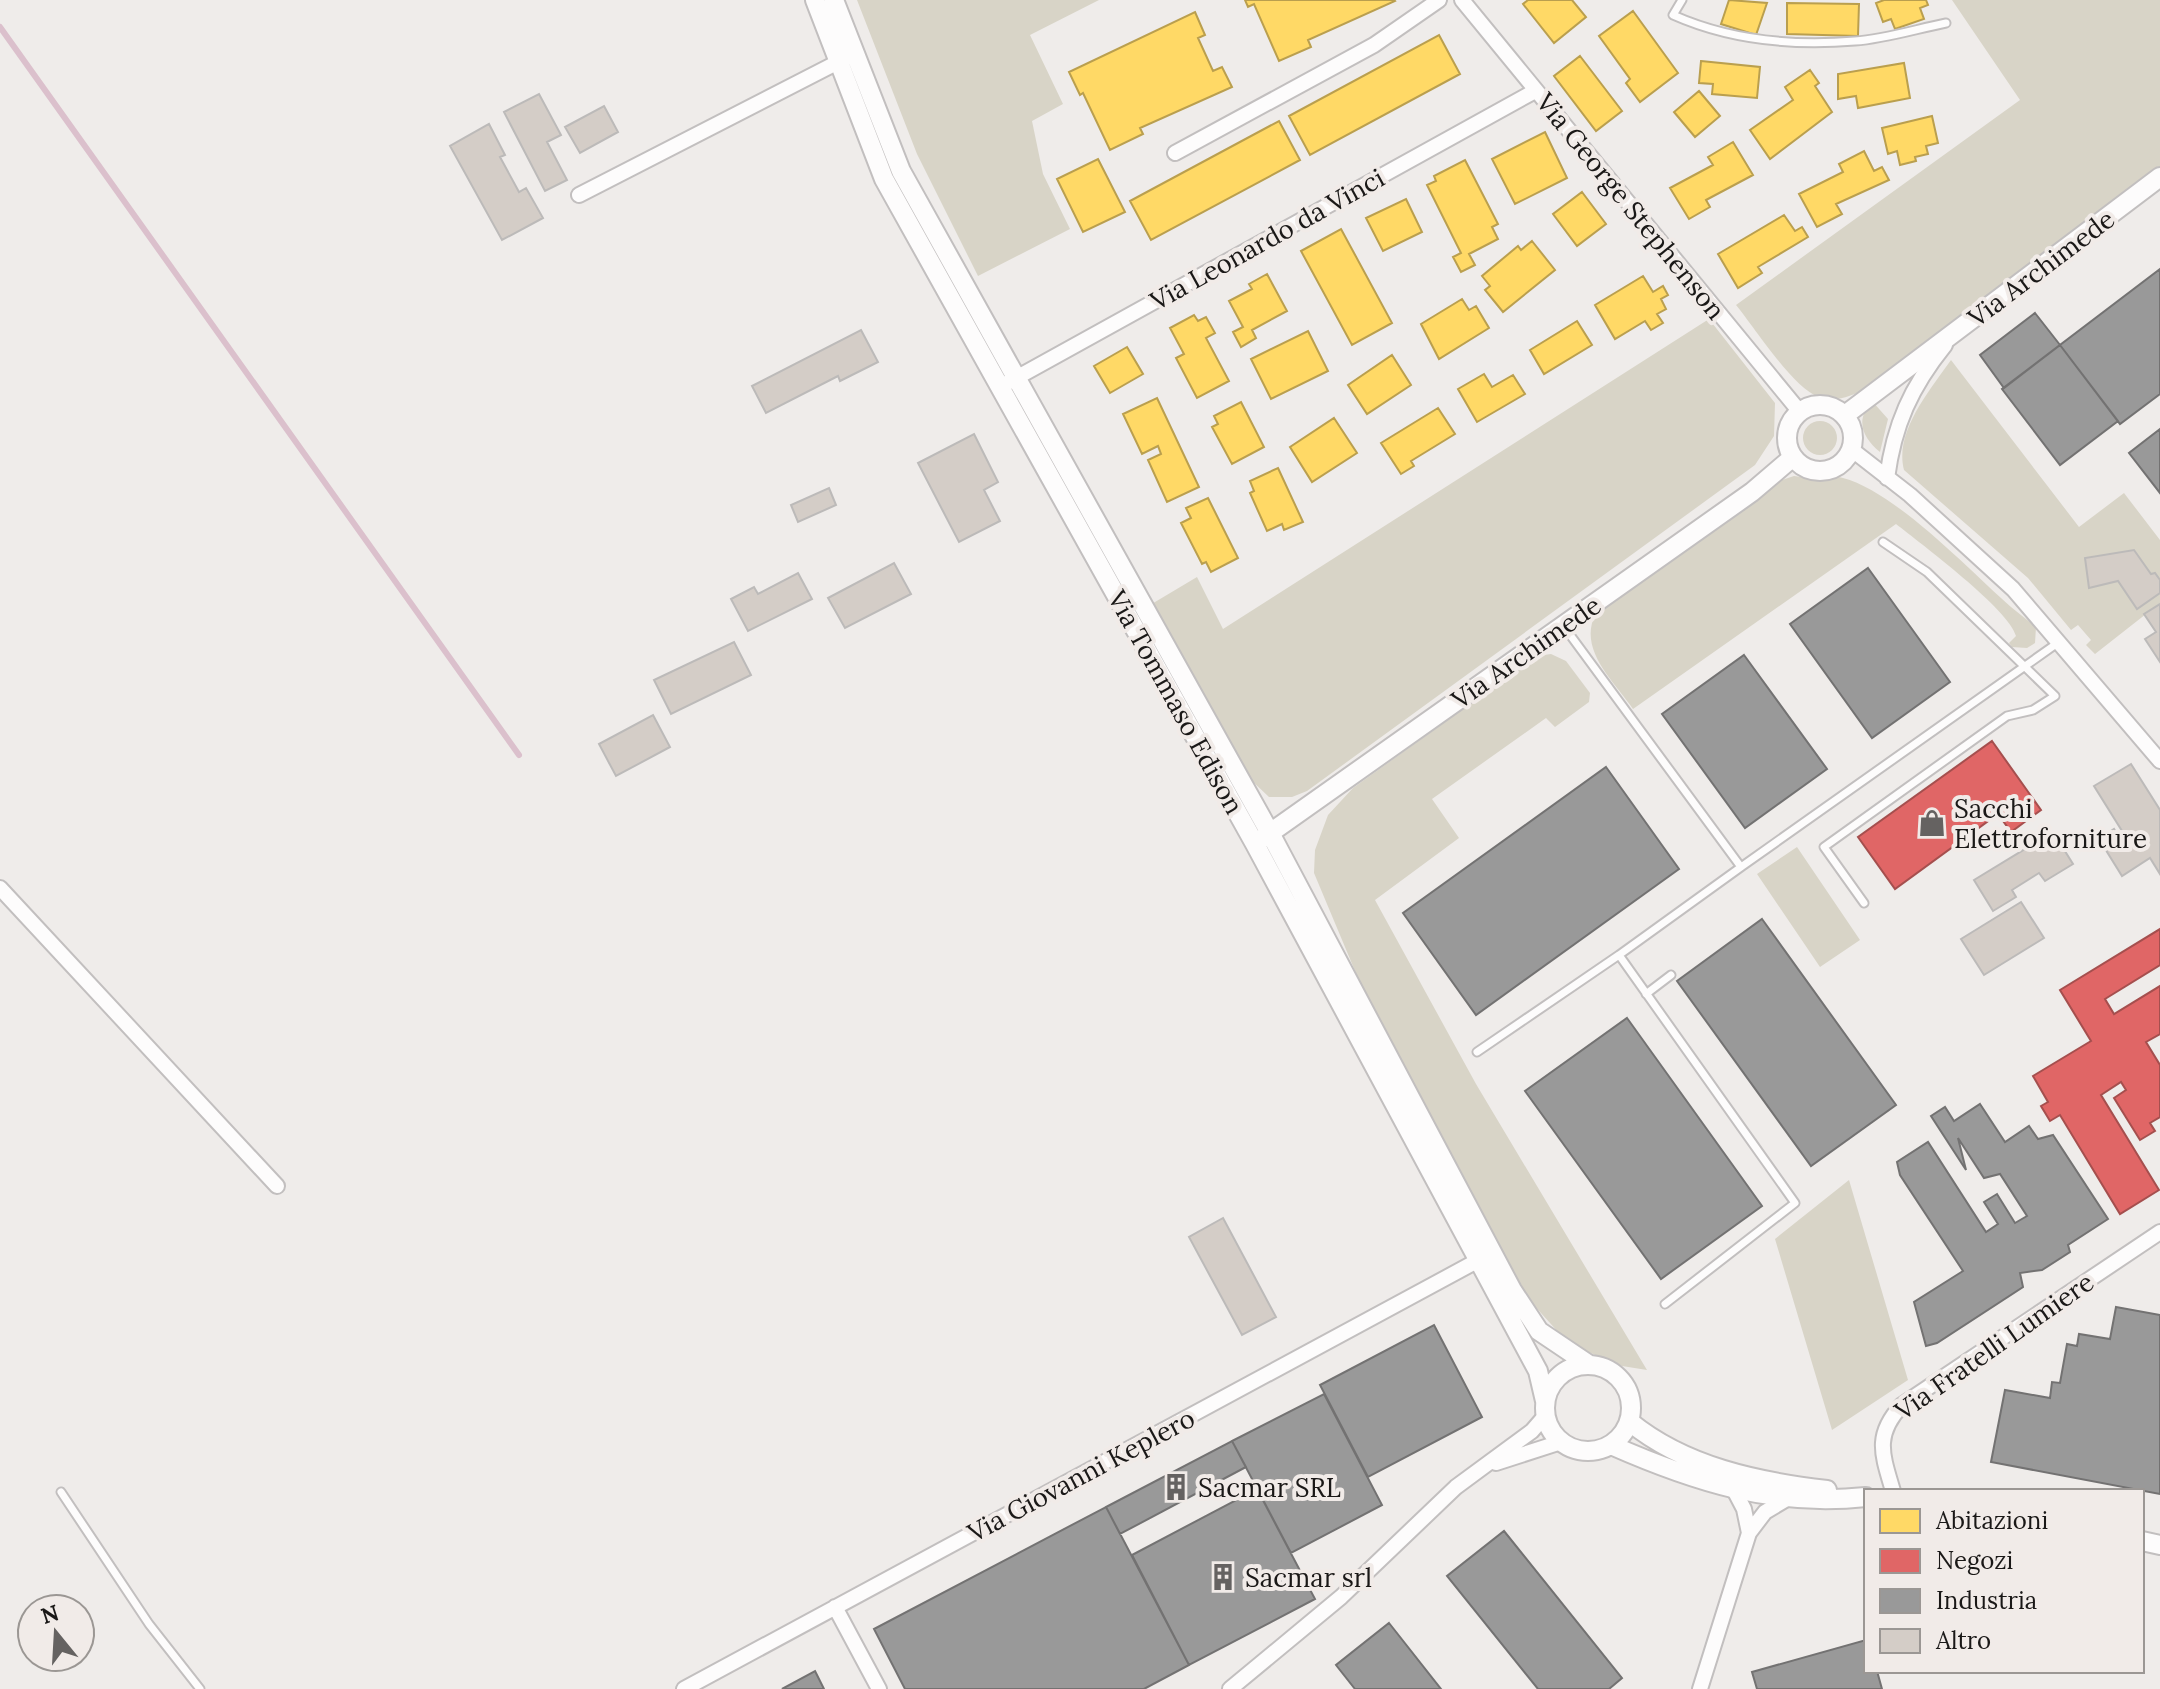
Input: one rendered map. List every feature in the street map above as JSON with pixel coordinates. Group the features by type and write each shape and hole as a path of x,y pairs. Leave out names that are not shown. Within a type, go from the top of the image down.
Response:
{"street":[{"name":"Via Tommaso Edison","path":"815,0 847,58 1007,383 1512,1290 1539,1331 1588,1364"},
{"name":"Via Tommaso Edison","path":"834,0 847,58"},
{"path":"1175,153 1374,45 1439,0"},
{"name":"Via George Stephenson","path":"1462,0 1800,412"},
{"path":"579,195 847,58"},
{"name":"Via Leonardo da Vinci","path":"1007,383 1535,91"},
{"name":"Via Archimede","path":"1845,415 2160,177"},
{"path":"1887,478 1892,438 1907,400 1955,333"},
{"path":"1828,405 1845,415 1853,431 1851,449 1846,458 1829,470 1809,469 1793,457 1789,448 1789,428 1800,412 1828,405"},
{"path":"1851,449 2013,589 2160,761"},
{"name":"Via Archimede","path":"1263,838 1752,492 1793,457"},
{"name":"Via Tommaso Edison","path":"1263,838 1477,1261 1538,1371 1545,1408"},
{"path":"0,888 277,1186"},
{"name":"Via Fratelli Lumiere","path":"1893,1489 1882,1439 1887,1421 1902,1405 2160,1232"},
{"name":"Via Giovanni Keplero","path":"684,1689 1477,1261"},
{"path":"1230,1689 1341,1597 1456,1487 1488,1466 1545,1408 1555,1379 1575,1366 1601,1366 1623,1382 1632,1408 1630,1422 1611,1445"},
{"path":"1545,1408 1561,1442"},
{"path":"1630,1422 1664,1447 1697,1463 1791,1486 1864,1496"},
{"path":"1488,1466 1561,1442 1585,1451 1611,1445 1667,1469 1785,1500 1864,1496"},
{"path":"1733,1488 1744,1509 1749,1533"},
{"path":"1700,1689 1749,1533 1765,1512 1785,1500"},
{"path":"835,1607 879,1689"}],"lane":[{"path":"1682,0 1673,15 1703,28 1766,40 1856,41 1946,23"},
{"path":"1864,903 1824,847 2007,716 2033,710 2055,696 1927,572 1883,542"},
{"path":"1563,626 1741,867"},
{"path":"1477,1052 1619,955 2060,641"},
{"path":"1619,955 1795,1203 1665,1304"},
{"path":"1646,994 1671,975"},
{"path":"61,1492 149,1624 200,1689"}],"shaded area":[{"path":"857,0 1099,0 1030,35 1063,104 1032,121 1043,174 1070,229 978,276 917,154"},
{"path":"1952,0 2160,0 2160,171 1866,388 1838,399 1825,399 1809,391 1786,370 1736,305 2020,100"},
{"path":"1709,319 1775,403 1774,436 1755,465 1307,791 1292,797 1269,797 1250,779 1150,605 1197,577 1223,629"},
{"path":"1951,360 2079,527 2124,493 2160,540 2160,603 2095,654 2086,645 2091,640 2078,625 2071,630 2028,578 1904,470 1902,456 1909,426"},
{"path":"1872,401 1888,419 1880,452 1865,434 1862,422"},
{"path":"1820,421 1832,426 1837,438 1832,450 1820,455 1808,450 1803,438 1808,426"},
{"path":"1794,476 1843,478 1886,499 1931,534 2036,627 2035,643 2027,648 2012,647 2009,643 2016,636 1998,610 1963,577 1896,524 1633,709 1594,652 1591,626 1596,613 1782,480"},
{"path":"1551,654 1566,661 1590,693 1589,702 1555,727 1546,718 1432,799 1459,838 1375,900 1476,1084 1647,1370 1622,1366 1569,1344 1521,1291 1363,990 1314,873 1315,850 1328,815 1353,788 1537,656"},
{"path":"1797,847 1860,940 1820,967 1757,874"},
{"path":"1849,1180 1908,1380 1832,1430 1775,1239"}],"building: Abitazioni":[{"path":"1245,0 1395,1 1308,40 1311,47 1279,61 1254,4 1248,7"},
{"path":"1528,0 1572,0 1586,17 1554,43 1523,4"},
{"path":"1729,0 1767,3 1756,35 1721,24"},
{"path":"1884,0 1926,0 1928,5 1920,8 1924,19 1895,29 1891,19 1883,22 1876,3"},
{"path":"1787,3 1859,4 1858,36 1787,34"},
{"path":"1633,11 1678,73 1640,102 1626,83 1630,79 1599,36"},
{"path":"1195,12 1205,35 1198,38 1213,71 1222,67 1232,87 1140,128 1143,134 1110,150 1083,93 1080,95 1069,72"},
{"path":"1439,35 1460,74 1310,155 1289,116"},
{"path":"1580,56 1622,111 1596,131 1554,76"},
{"path":"1701,61 1760,67 1757,98 1712,94 1713,84 1699,83"},
{"path":"1904,63 1910,98 1858,108 1856,96 1838,99 1838,74"},
{"path":"1810,70 1819,83 1815,86 1832,112 1770,159 1750,130 1793,100 1785,87"},
{"path":"1699,91 1720,116 1695,137 1674,112"},
{"path":"1932,116 1938,143 1926,146 1928,154 1915,157 1916,161 1900,165 1897,151 1888,154 1882,128"},
{"path":"1279,121 1300,160 1151,240 1130,201"},
{"path":"1545,132 1567,178 1515,204 1492,159"},
{"path":"1733,142 1753,175 1706,200 1710,207 1689,219 1670,188 1713,165 1708,157"},
{"path":"1864,151 1874,171 1882,167 1889,180 1836,204 1842,214 1817,227 1799,194 1843,172 1839,164"},
{"path":"1098,159 1125,212 1083,232 1057,179"},
{"path":"1465,160 1498,224 1492,227 1498,239 1469,254 1475,265 1461,272 1453,257 1461,253 1427,185 1436,181 1434,176"},
{"path":"1582,192 1606,224 1577,246 1553,214"},
{"path":"1406,199 1422,232 1383,251 1366,218"},
{"path":"1784,215 1795,231 1802,227 1808,237 1758,267 1762,273 1738,288 1718,254"},
{"path":"1341,229 1392,323 1352,345 1301,251"},
{"path":"1532,241 1555,270 1503,312 1485,290 1490,286 1482,276 1518,246 1521,250"},
{"path":"1267,274 1287,311 1252,330 1256,338 1241,347 1233,332 1243,327 1229,301 1252,289 1249,284"},
{"path":"1643,276 1653,292 1663,286 1668,295 1661,299 1666,309 1657,314 1663,323 1651,330 1645,321 1615,339 1595,305"},
{"path":"1462,299 1469,310 1476,306 1489,328 1439,359 1421,324"},
{"path":"1194,315 1198,321 1206,317 1215,333 1206,338 1229,381 1197,398 1176,358 1184,354 1170,328"},
{"path":"1577,321 1592,345 1544,374 1530,350"},
{"path":"1308,331 1328,371 1271,399 1251,359"},
{"path":"1127,347 1143,374 1110,393 1094,366"},
{"path":"1392,355 1411,385 1367,414 1348,385"},
{"path":"1484,374 1492,387 1513,375 1525,394 1477,422 1458,389"},
{"path":"1157,398 1199,487 1167,502 1148,460 1161,454 1158,446 1142,454 1123,414"},
{"path":"1241,402 1264,447 1232,464 1212,427 1218,424 1214,416"},
{"path":"1438,408 1455,434 1411,461 1414,466 1401,474 1381,443"},
{"path":"1334,418 1357,453 1312,482 1290,447"},
{"path":"1278,468 1303,522 1284,530 1282,524 1267,531 1250,493 1254,491 1250,481"},
{"path":"1208,498 1238,558 1211,572 1206,562 1202,564 1181,523 1191,518 1186,508"}],"building: Negozi":[{"name":"Sacchi Elettroforniture","path":"1992,741 2041,810 2011,832 1998,814 1895,889 1858,837"},
{"path":"2160,929 2160,965 2105,999 2114,1014 2160,986 2160,1034 2146,1042 2160,1065 2160,1117 2150,1123 2155,1131 2140,1140 2114,1098 2126,1090 2121,1082 2101,1095 2159,1190 2120,1214 2060,1115 2050,1121 2041,1106 2048,1102 2033,1076 2091,1041 2060,990"}],"building: Industria":[{"path":"2160,269 2160,394 2120,424 2060,345"},
{"path":"2035,313 2060,345 2004,388 1980,355"},
{"path":"2060,345 2118,421 2060,465 2002,389"},
{"path":"2160,429 2160,493 2129,453"},
{"path":"1868,568 1950,682 1872,738 1790,624"},
{"path":"1744,655 1827,769 1745,828 1662,714"},
{"path":"1606,767 1679,869 1476,1015 1403,913"},
{"path":"1762,919 1896,1105 1811,1166 1677,981"},
{"path":"1627,1018 1762,1206 1661,1279 1525,1091"},
{"path":"1980,1104 2005,1142 2029,1126 2038,1139 2053,1135 2108,1219 2068,1245 2070,1252 2042,1270 2020,1273 2023,1287 1937,1343 1926,1346 1914,1302 1963,1271 1900,1175 1897,1162 1928,1142 1986,1232 1998,1224 1984,1202 1997,1194 2015,1223 2027,1216 2000,1174 1984,1178 1958,1138 1966,1170 1931,1116 1945,1107 1954,1121"},
{"path":"2116,1307 2160,1315 2160,1494 1991,1462 2005,1390 2050,1398 2052,1382 2060,1383 2067,1344 2077,1346 2079,1334 2110,1339"},
{"path":"1434,1325 1482,1417 1368,1477 1320,1385"},
{"path":"1324,1394 1382,1505 1291,1553 1232,1441"},
{"name":"Sacmar SRL","path":"1232,1441 1246,1467 1120,1534 1106,1507"},
{"name":"Sacmar srl","path":"1257,1489 1315,1599 1189,1665 1132,1555"},
{"path":"1106,1507 1189,1665 1144,1689 905,1689 874,1629"},
{"path":"1504,1531 1622,1678 1609,1689 1538,1689 1447,1576"},
{"path":"1389,1623 1441,1689 1355,1689 1336,1665"},
{"path":"1864,1641 1864,1673 1878,1673 1882,1689 1757,1689 1752,1672"},
{"path":"815,1671 824,1689 782,1689"}],"building: Altro":[{"path":"539,94 561,135 547,142 567,180 545,191 504,112"},
{"path":"604,106 618,132 580,153 565,127"},
{"path":"489,124 505,155 500,157 519,192 526,188 543,218 502,240 450,146"},
{"path":"861,330 878,362 840,381 838,376 766,413 752,386"},
{"path":"974,434 998,482 984,490 1000,521 959,542 918,463"},
{"path":"829,488 836,505 798,522 791,505"},
{"path":"2134,550 2151,574 2155,573 2160,580 2160,593 2137,609 2118,581 2089,588 2085,558"},
{"path":"894,563 911,594 845,628 828,598"},
{"path":"798,573 812,599 748,631 731,599 754,587 758,594"},
{"path":"2160,604 2160,662 2145,639 2156,632 2144,614"},
{"path":"734,642 751,675 671,714 654,680"},
{"path":"653,715 670,747 616,776 599,744"},
{"path":"2131,764 2160,810 2160,874 2150,858 2122,876 2099,839 2114,829 2127,850 2132,847 2094,786"},
{"path":"2053,832 2073,864 2045,881 2039,873 2012,890 2016,897 1993,911 1974,880"},
{"path":"2021,902 2044,938 1984,975 1961,939"},
{"path":"1223,1218 1276,1317 1242,1335 1189,1237"}],"waterway":[{"path":"0,27 519,755"}],"place":[{"name":"Sacchi Elettroforniture","path":"1932,823"},
{"name":"Sacmar SRL","path":"1176,1487"},
{"name":"Sacmar srl","path":"1223,1577"}]}
